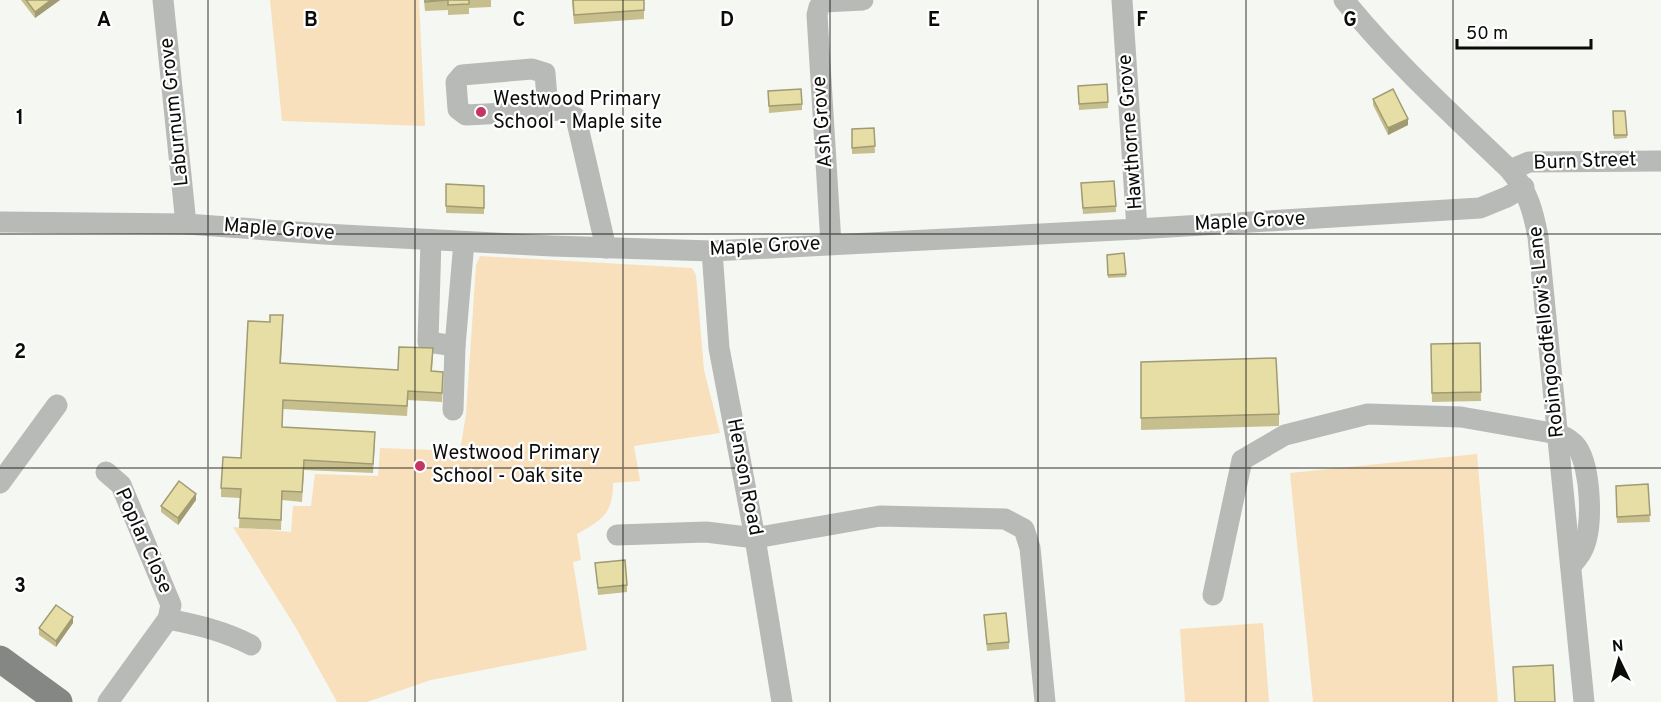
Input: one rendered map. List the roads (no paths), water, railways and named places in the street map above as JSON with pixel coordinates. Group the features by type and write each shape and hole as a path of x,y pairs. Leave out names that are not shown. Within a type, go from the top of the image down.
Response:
{"main road":[{"path":"0,658 59,702"}],"street":[{"name":"Laburnum Grove","path":"163,0 186,224"},
{"name":"Ash Grove","path":"831,244 817,15 819,7 824,2 863,0"},
{"name":"Hawthorne Grove","path":"1122,0 1137,229"},
{"name":"Robingoodfellow's Lane","path":"1344,0 1370,32 1510,170 1524,187 1533,210 1539,237 1584,702"},
{"path":"548,111 563,110 576,118 606,248"},
{"name":"Burn Street","path":"1510,170 1529,162 1661,161"},
{"name":"Maple Grove","path":"0,222 186,224 464,242 712,251 1480,208 1524,187"},
{"path":"431,240 428,342 455,346"},
{"path":"453,410 455,346 464,242"},
{"name":"Henson Road","path":"712,251 719,348 755,538 782,702"},
{"path":"0,483 57,405"},
{"path":"1213,595 1242,460 1285,435 1368,414 1461,417 1558,434"},
{"name":"Poplar Close","path":"106,472 121,485 171,604 168,620 108,702"},
{"path":"617,535 706,532 755,538 880,516 1005,519 1024,529 1030,548 1045,702"},
{"path":"168,620 227,633 251,645"}],"place":[{"name":"Westwood Primary School - Maple site","path":"481,112"},
{"name":"Westwood Primary School - Oak site","path":"420,466"}]}
